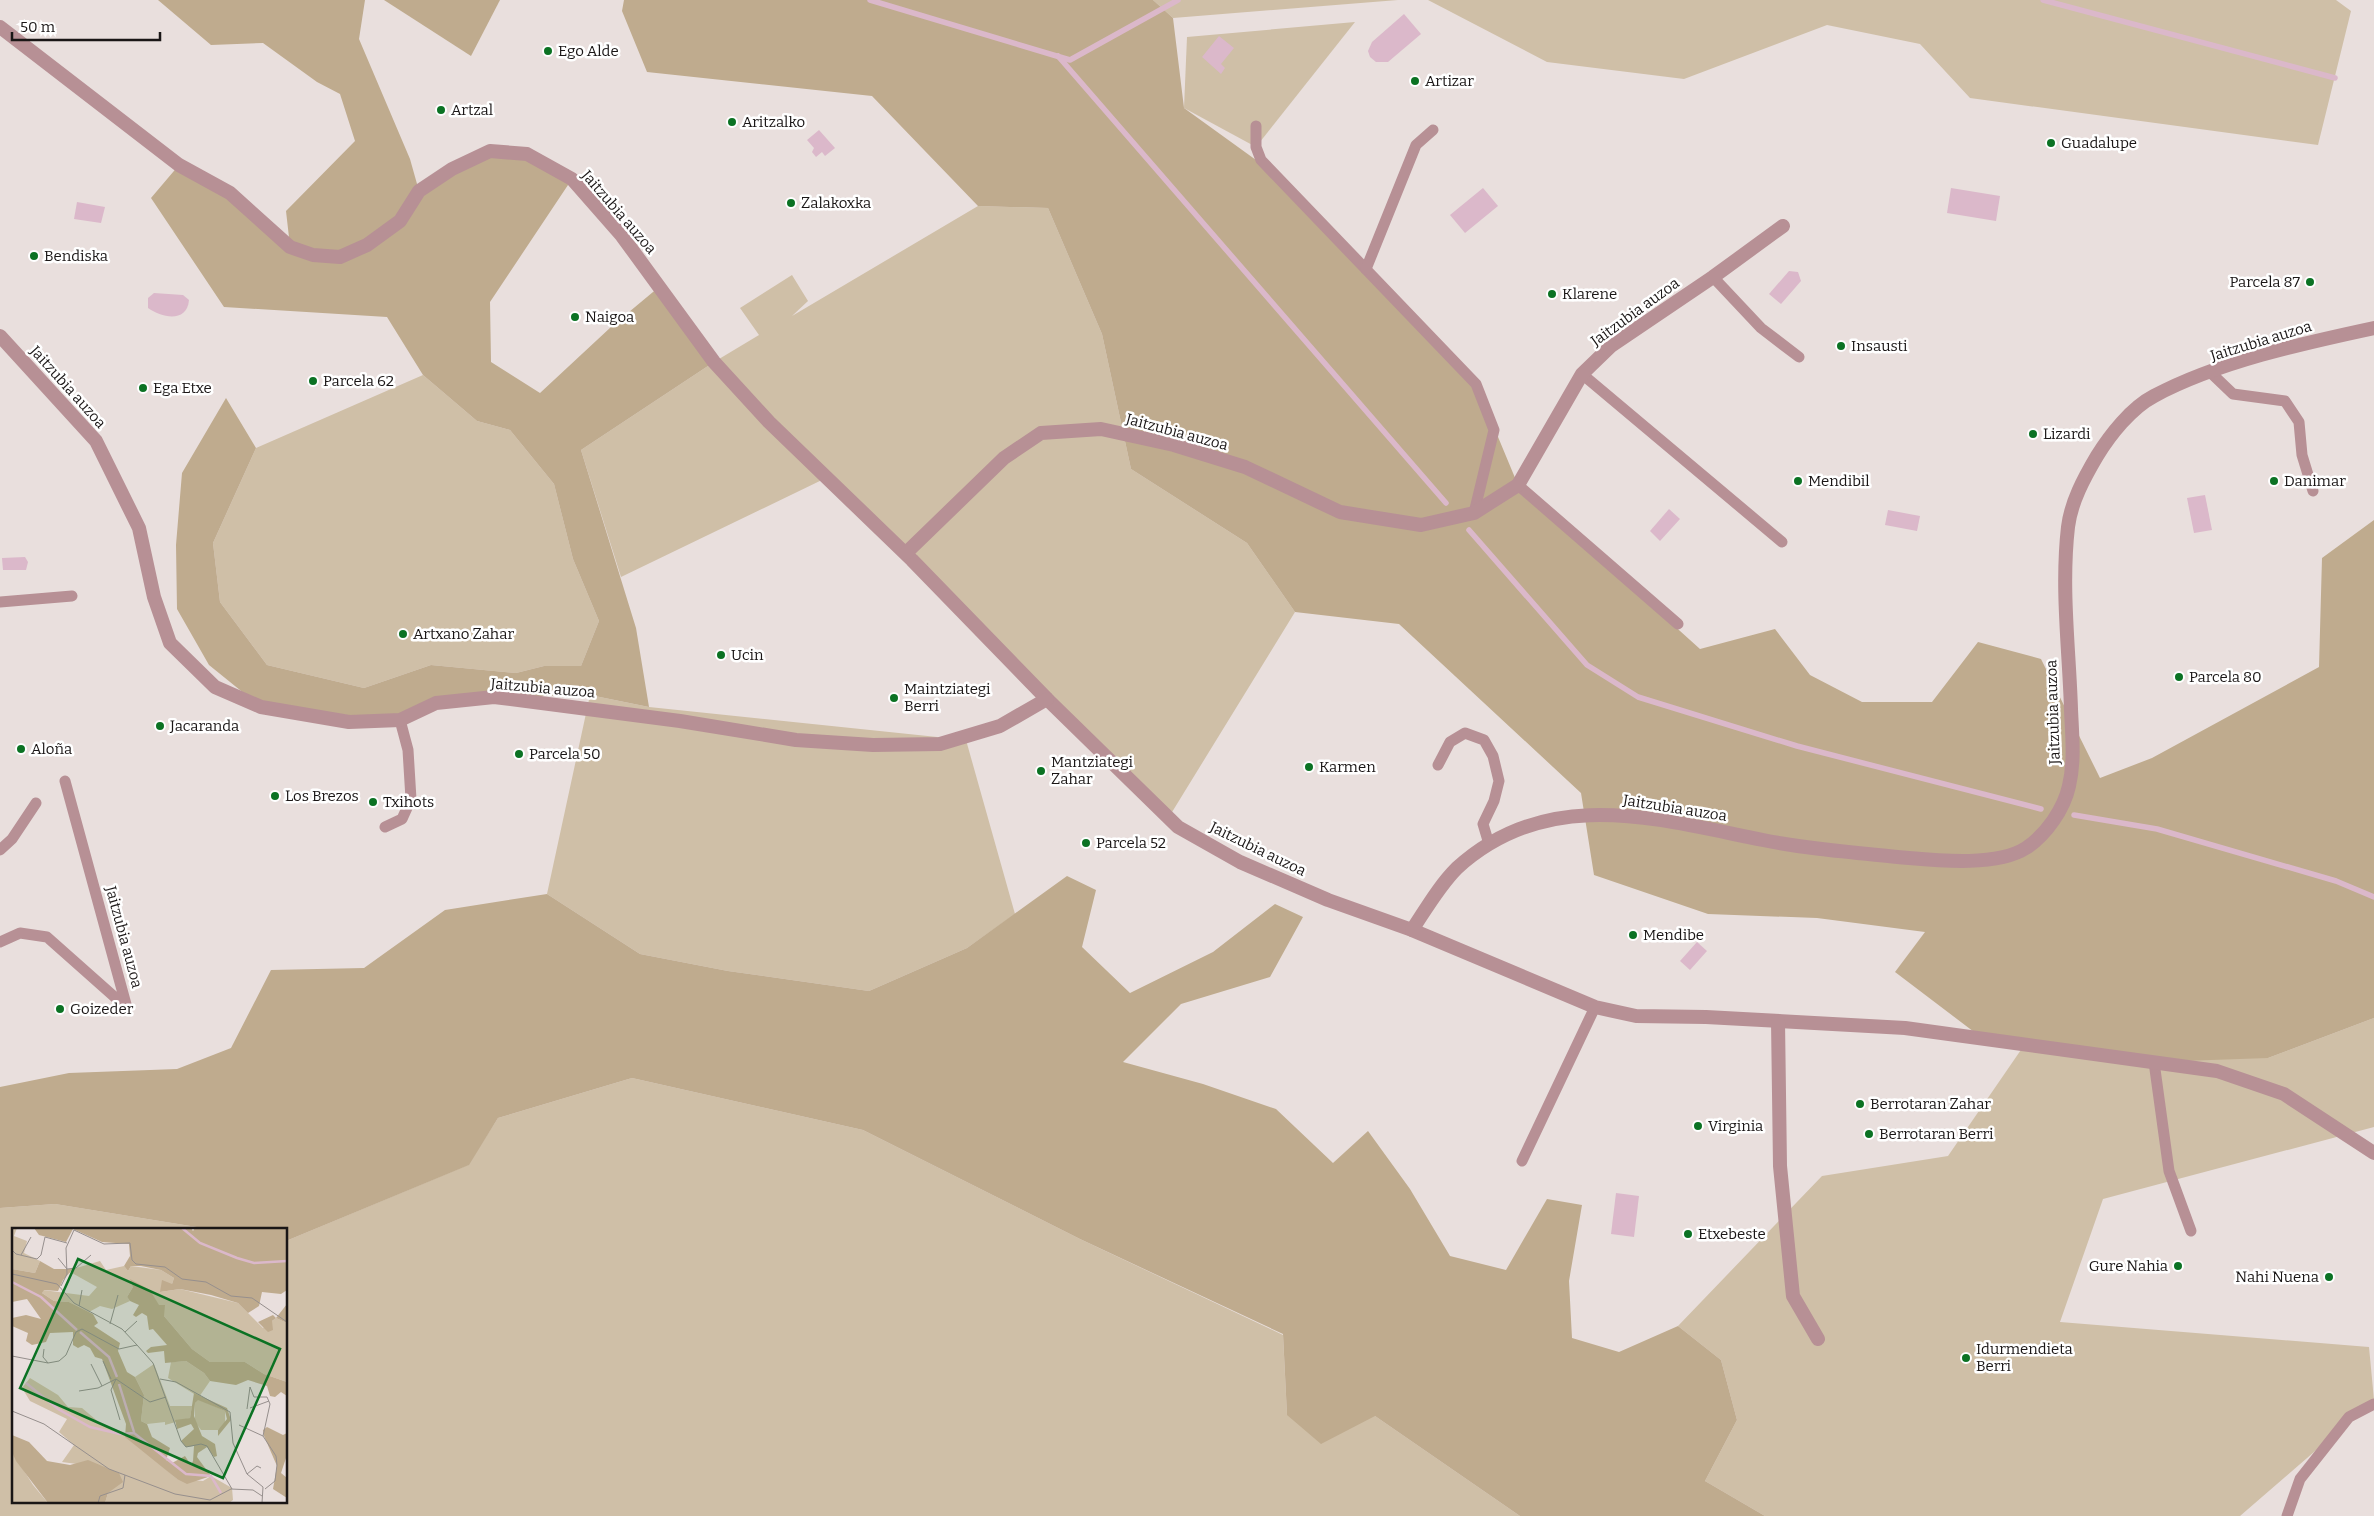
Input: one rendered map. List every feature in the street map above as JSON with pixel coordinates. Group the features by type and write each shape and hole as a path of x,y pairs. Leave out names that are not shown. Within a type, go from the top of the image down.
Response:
{"street":[{"name":"Jaitzubia auzoa","path":"0,27 179,166 230,193 290,248 313,255 340,257 367,245 400,221 419,191 452,169 490,151 527,154 572,179 622,236 714,362 770,422 906,553 1047,699 1178,827 1240,862 1328,900 1412,930 1595,1007 1636,1016 1706,1017 1905,1028 2216,1071 2284,1094 2374,1153"},
{"name":"Jaitzubia auzoa","path":"906,553 1004,458 1040,433 1101,430 1174,445 1245,467 1340,512 1421,525 1474,513 1518,485 1582,374 1611,346 1714,277 1783,226"},
{"name":"Jaitzubia auzoa","path":"1412,930 1434,896 1456,870 1489,844 1534,824 1573,814 1621,815 1704,827 1767,841 1948,862 1990,859 2025,849 2051,826 2069,788 2073,751 2064,604 2068,523 2081,483 2110,434 2151,397 2210,372 2296,345 2374,328"},
{"name":"Jaitzubia auzoa","path":"0,336 96,441 140,528 154,597 170,643 215,687 261,707 349,722 400,720 436,703 494,697 680,720 796,740 873,745 940,744 1000,726 1047,699"},
{"path":"1778,1021 1780,1166 1793,1296 1818,1339"}],"lane":[{"path":"1256,126 1256,147 1261,160 1476,384 1494,430 1474,513"},
{"path":"1366,269 1416,145 1433,130"},
{"path":"1714,277 1761,328 1799,357"},
{"path":"2210,372 2233,394 2285,401 2299,422 2302,455 2313,491"},
{"path":"1582,374 1782,542"},
{"path":"1518,485 1678,624"},
{"path":"0,602 72,596"},
{"path":"385,827 402,819 411,799 408,750 400,720"},
{"path":"1438,765 1450,742 1465,733 1484,740 1493,756 1499,782 1494,801 1483,824 1489,844"},
{"name":"Jaitzubia auzoa","path":"0,942 20,933 47,938 127,1008 65,781"},
{"path":"0,850 12,839 36,803"},
{"path":"1522,1161 1595,1007"},
{"path":"2154,1062 2169,1171 2191,1231"},
{"path":"2287,1516 2300,1478 2349,1417 2374,1404"}],"shaded area":[{"path":"158,0 365,0 359,39 410,159 419,191 490,151 527,154 572,179 490,302 491,362 540,393 611,327 659,287 714,362 581,450 636,628 649,707 590,695 494,697 436,703 400,720 261,707 209,665 177,609 176,545 182,473 226,398 256,448 213,543 220,602 267,665 364,688 431,665 516,673 544,666 581,666 599,621 573,559 554,484 510,430 477,421 423,375 387,317 224,307 151,198 179,165 230,193 290,246 286,211 355,141 340,94 317,82 263,43 211,45"},
{"path":"384,0 500,0 471,56"},
{"path":"624,0 1153,0 1173,18 1184,108 1256,160 1476,384 1518,485 1700,649 1775,629 1810,675 1862,702 1932,702 1978,642 2041,659 2100,778 2152,758 2319,667 2322,558 2374,520 2374,1018 2268,1058 2154,1062 1982,1038 1895,972 1925,932 1817,918 1708,914 1594,875 1581,793 1399,624 1295,612 1247,543 1131,469 1102,334 1048,208 978,206 872,96 647,72 622,11"},
{"path":"1153,0 1398,0 1173,18"},
{"path":"1428,0 2336,0 2351,11 2318,145 1970,98 1920,44 1827,25 1684,79 1547,62"},
{"path":"1404,14 1421,34 1388,62 1376,62 1370,57 1368,51 1372,42"},
{"path":"1355,22 1256,147 1184,108 1187,37"},
{"path":"1219,36 1234,48 1221,64 1225,68 1221,74 1202,57"},
{"path":"819,130 835,148 825,156 822,152 816,157 812,152 814,148 807,140"},
{"path":"1483,188 1498,206 1465,233 1450,215"},
{"path":"1951,188 2000,196 1996,221 1947,213"},
{"path":"77,202 105,207 101,223 74,219"},
{"path":"978,206 1048,208 1102,334 1131,469 1247,543 1295,612 1169,817 826,478 621,577 581,450 714,362 759,335 740,308 792,275 808,301 792,316"},
{"path":"1789,271 1798,272 1801,281 1781,304 1769,294"},
{"path":"154,293 183,295 189,300 187,307 179,315 167,316 160,314 148,308 148,298"},
{"path":"423,375 477,421 510,430 554,484 573,559 599,621 581,666 544,666 516,673 431,665 364,688 267,665 220,602 213,543 256,448"},
{"path":"2205,495 2212,530 2194,533 2187,498"},
{"path":"1669,509 1680,519 1660,541 1650,531"},
{"path":"1888,510 1920,516 1917,531 1885,525"},
{"path":"25,557 28,562 26,570 3,570 2,558"},
{"path":"590,695 649,707 966,740 1015,914 967,948 869,991 728,971 640,954 547,894"},
{"path":"1067,876 1096,890 1082,947 1130,993 1213,952 1275,904 1303,917 1270,977 1181,1004 1123,1062 1203,1084 1276,1109 1333,1163 1368,1131 1410,1189 1450,1256 1506,1270 1547,1199 1582,1205 1569,1281 1572,1338 1619,1352 1678,1326 1721,1360 1737,1420 1705,1481 1765,1516 1520,1516 1375,1416 1321,1444 1287,1415 1283,1334 1080,1239 863,1130 632,1078 498,1118 469,1165 288,1240 288,1228 203,1228 55,1204 0,1208 0,1087 69,1073 177,1069 231,1048 271,970 364,968 445,910 547,894 640,954 728,971 869,991 967,948"},
{"path":"1697,942 1707,951 1690,970 1680,961"},
{"path":"2374,1018 2374,1127 2103,1199 2060,1322 2369,1347 2374,1400 2240,1516 1765,1516 1705,1481 1737,1420 1721,1360 1678,1326 1822,1176 1948,1156 2025,1044 2268,1058"},
{"path":"632,1078 863,1130 1080,1239 1283,1335 1287,1415 1375,1416 1520,1516 0,1516 0,1208 55,1204 203,1228 12,1228 12,1504 288,1504 288,1240 468,1165 498,1118"},
{"path":"1616,1193 1639,1196 1634,1237 1611,1234"}],"waterway":[{"path":"870,0 1070,60 1178,0"},
{"path":"2043,0 2335,78"},
{"path":"1058,56 1446,503"},
{"path":"1469,530 1587,665 1638,697 1797,746 2041,809"},
{"path":"2074,815 2157,829 2336,881 2374,897"}],"place":[{"name":"Ego Alde","path":"548,51"},
{"name":"Artizar","path":"1415,81"},
{"name":"Artzal","path":"441,110"},
{"name":"Aritzalko","path":"732,122"},
{"name":"Guadalupe","path":"2051,143"},
{"name":"Zalakoxka","path":"791,203"},
{"name":"Bendiska","path":"34,256"},
{"name":"Parcela 87","path":"2310,282"},
{"name":"Klarene","path":"1552,294"},
{"name":"Naigoa","path":"575,317"},
{"name":"Insausti","path":"1841,346"},
{"name":"Parcela 62","path":"313,381"},
{"name":"Ega Etxe","path":"143,388"},
{"name":"Lizardi","path":"2033,434"},
{"name":"Mendibil","path":"1798,481"},
{"name":"Danimar","path":"2274,481"},
{"name":"Artxano Zahar","path":"403,634"},
{"name":"Ucin","path":"721,655"},
{"name":"Parcela 80","path":"2179,677"},
{"name":"Maintziategi Berri","path":"894,698"},
{"name":"Jacaranda","path":"160,726"},
{"name":"Aloña","path":"21,749"},
{"name":"Parcela 50","path":"519,754"},
{"name":"Karmen","path":"1309,767"},
{"name":"Mantziategi Zahar","path":"1041,771"},
{"name":"Los Brezos","path":"275,796"},
{"name":"Txihots","path":"373,802"},
{"name":"Parcela 52","path":"1086,843"},
{"name":"Mendibe","path":"1633,935"},
{"name":"Goizeder","path":"60,1009"},
{"name":"Berrotaran Zahar","path":"1860,1104"},
{"name":"Virginia","path":"1698,1126"},
{"name":"Berrotaran Berri","path":"1869,1134"},
{"name":"Etxebeste","path":"1688,1234"},
{"name":"Gure Nahia","path":"2178,1266"},
{"name":"Nahi Nuena","path":"2329,1277"},
{"name":"Idurmendieta Berri","path":"1966,1358"}]}
